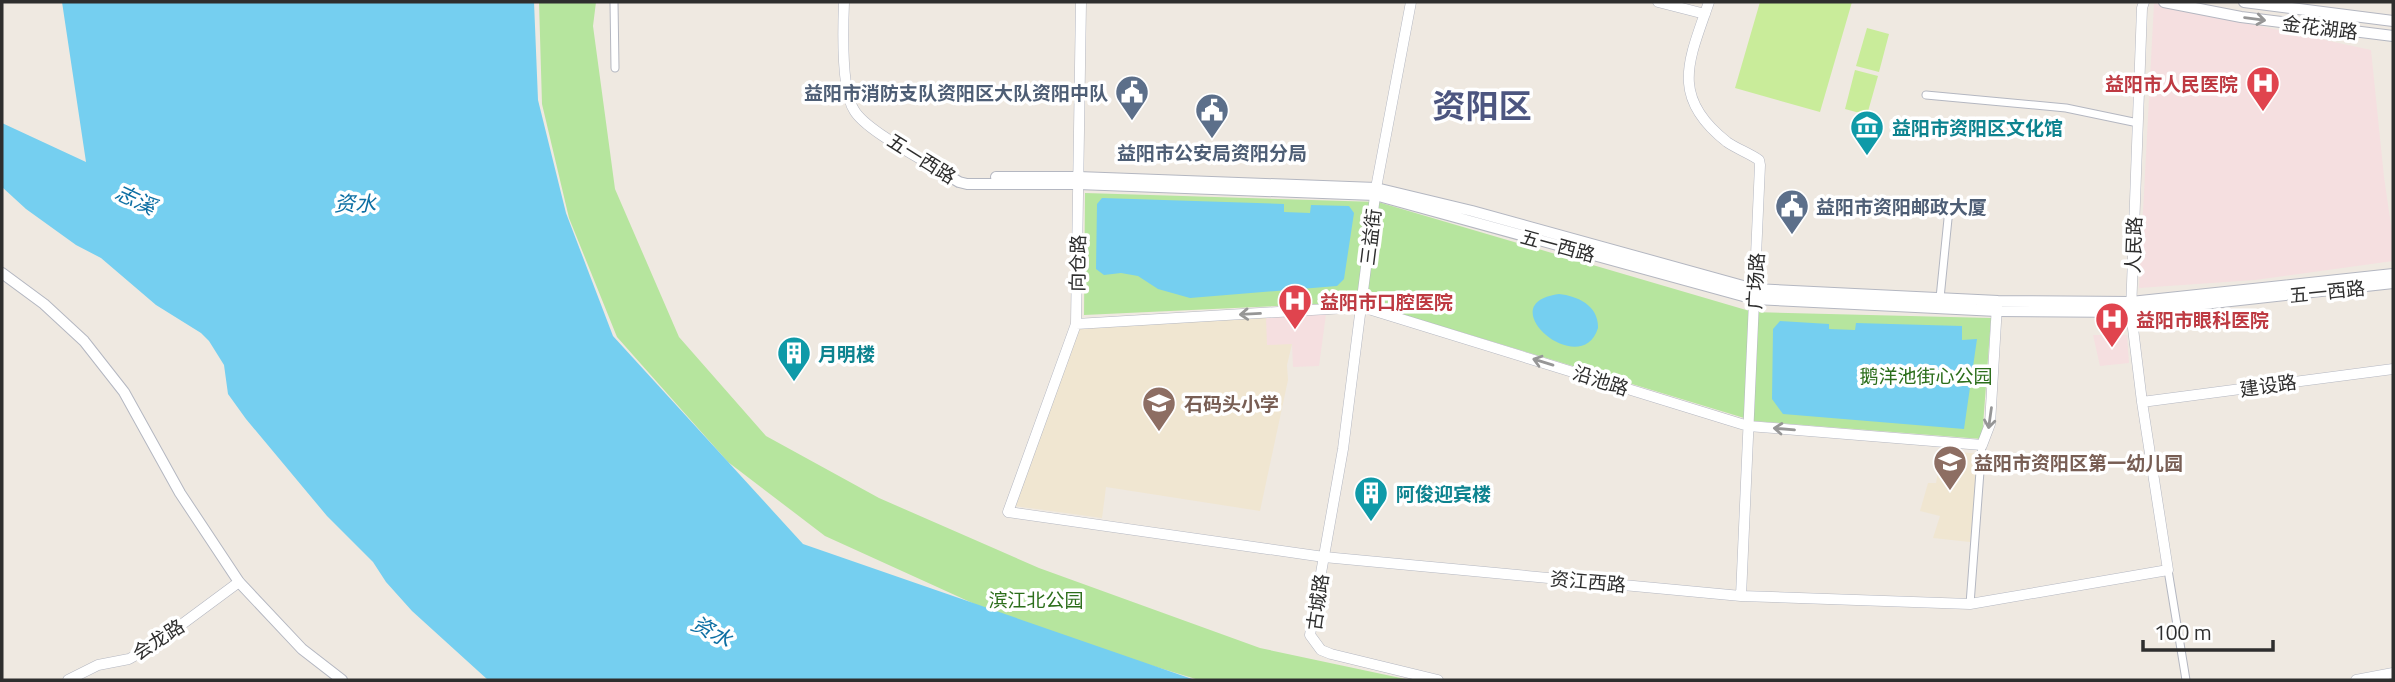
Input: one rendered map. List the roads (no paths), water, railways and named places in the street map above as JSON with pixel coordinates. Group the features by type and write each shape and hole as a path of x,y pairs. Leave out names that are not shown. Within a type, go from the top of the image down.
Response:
{"main road":[{"name":"金花湖路","path":"2164,2 2241,17 2393,36"},
{"path":"2244,2 2393,21"},
{"name":"五一西路","path":"929,164 967,184 1078,181 1375,192 1754,294 1997,306 2131,307 2393,283"},
{"path":"2,273 44,304 83,341 124,392 180,493 239,582 302,649 342,680"},
{"path":"2131,307 2393,274"},
{"path":"1754,294 1940,298 1997,306"}],"street":[{"path":"614,2 615,68"},
{"name":"五一西路","path":"844,2 846,77 853,110 866,122 929,164"},
{"name":"向仓路","path":"1007,512 1076,324 1081,2"},
{"name":"三益街","path":"1324,557 1343,449 1375,192 1410,2"},
{"path":"1658,2 1705,14"},
{"name":"广场路","path":"1709,2 1687,71 1689,90 1703,119 1727,142 1759,160 1741,596"},
{"name":"人民路","path":"2144,2 2131,307 2142,402 2168,570"},
{"path":"1926,95 2066,108 2138,123"},
{"path":"1940,298 1949,209"},
{"path":"1970,604 1982,446 1990,424 1997,306"},
{"name":"沿池路","path":"1076,324 1362,307 1748,426 1982,446"},
{"name":"建设路","path":"2142,402 2393,369"},
{"name":"资江西路","path":"1007,512 1324,557 1741,596 1970,604 2168,570"},
{"name":"古城路","path":"1324,557 1310,635 1313,642 1321,650 1331,654 1438,680"},
{"path":"2168,570 2186,680"},
{"name":"会龙路","path":"68,680 98,665 129,659 153,645 239,582"},
{"path":"2356,680 2393,673"}],"water":[{"name":"资水","path":"62,2 534,2 538,100 566,213 613,336 803,544 1195,680 488,680 412,611 386,582 373,562 327,516 246,419 228,394 224,365 209,341 201,333 156,305 101,258 76,245 26,209 2,187 2,123 86,162"},
{"path":"1102,198 1284,204 1284,212 1310,213 1311,205 1349,206 1354,213 1344,279 1337,286 1190,298 1158,289 1138,276 1121,273 1104,275 1096,269 1097,204"},
{"path":"1559,294 1580,300 1595,314 1598,328 1589,342 1575,347 1559,343 1546,335 1536,323 1533,311 1540,300"},
{"path":"1780,321 1829,324 1829,329 1855,330 1856,323 1962,326 1962,340 1977,339 1964,429 1783,414 1772,399 1773,329"}],"place":[{"name":"益阳市人民医院","path":"2263,113"},
{"name":"益阳市消防支队资阳区大队资阳中队","path":"1132,122"},
{"name":"益阳市公安局资阳分局","path":"1212,140"},
{"name":"益阳市资阳区文化馆","path":"1867,157"},
{"name":"益阳市资阳邮政大厦","path":"1792,236"},
{"name":"益阳市口腔医院","path":"1295,331"},
{"name":"益阳市眼科医院","path":"2112,349"},
{"name":"月明楼","path":"794,383"},
{"name":"石码头小学","path":"1159,433"},
{"name":"益阳市资阳区第一幼儿园","path":"1950,492"},
{"name":"阿俊迎宾楼","path":"1371,523"}],"district":[{"name":"资阳区","path":"1482,106"}],"water label":[{"name":"志溪","path":"136,199"}],"park label":[{"name":"鹅洋池街心公园","path":"1926,375"},
{"name":"滨江北公园","path":"1036,599"}]}
